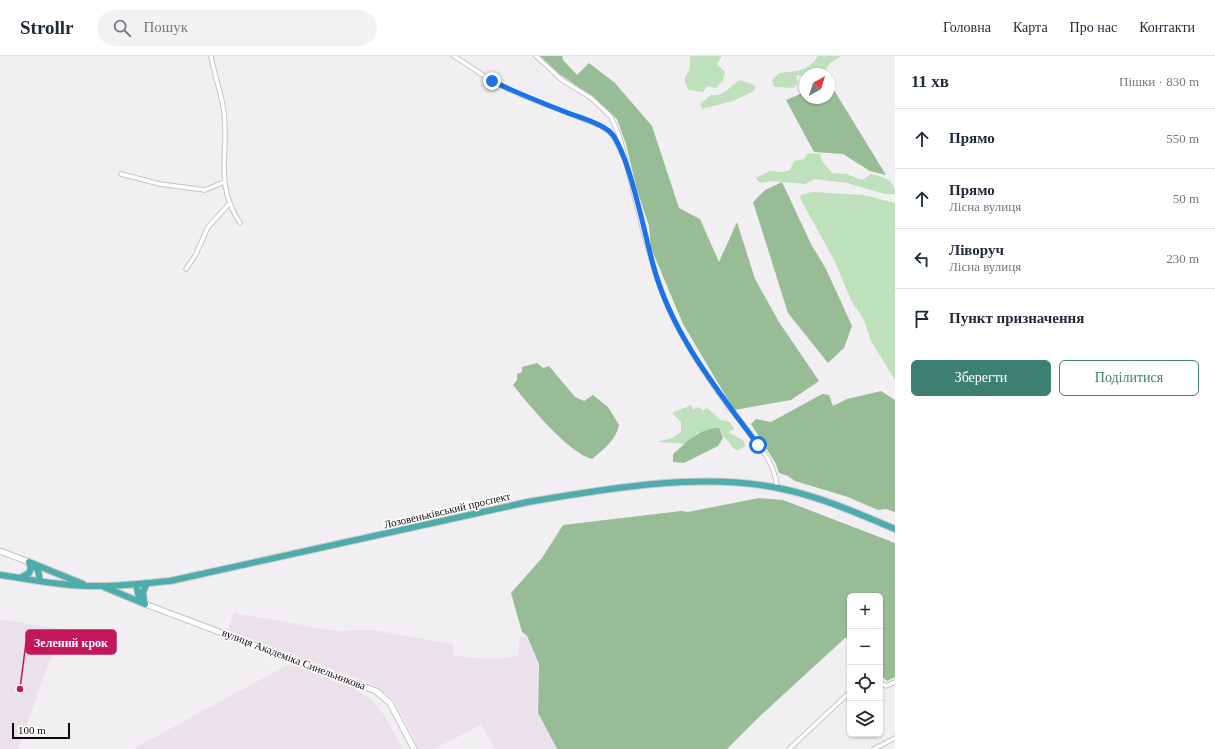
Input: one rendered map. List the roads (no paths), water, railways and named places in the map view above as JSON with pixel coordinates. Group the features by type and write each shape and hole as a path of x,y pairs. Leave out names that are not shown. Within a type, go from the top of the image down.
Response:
{"highway":[{"name":"Лозовеньківський проспект","path":"0,575 40,582 87,586 147,584 170,581 528,502 585,492 698,482 751,484 777,488 821,500 895,529"},
{"path":"20,578 29,573 29,562"},
{"path":"29,562 38,570 40,582"},
{"path":"29,562 87,586"},
{"path":"136,584 139,597 145,604"},
{"path":"145,604 142,594 147,584"},
{"path":"102,586 145,604"}],"street":[{"path":"211,56 224,112 226,136 224,182 229,204 240,223"},
{"path":"454,56 492,81 521,95 601,126 613,135 625,159"},
{"path":"538,58 562,80 591,98 611,118 620,135 654,270 669,308 712,383 758,445 777,477 777,488"},
{"path":"121,174 160,184 205,190 224,182"},
{"path":"186,269 195,256 208,227 229,204"},
{"path":"0,551 29,562"},
{"name":"вулиця Академіка Синельникова","path":"145,604 376,691 390,703 414,749"},
{"path":"883,684 887,686 895,682"},
{"path":"788,749 847,695"},
{"path":"874,749 895,738"}],"place":[{"name":"Зелений крок","path":"20,689"}]}
